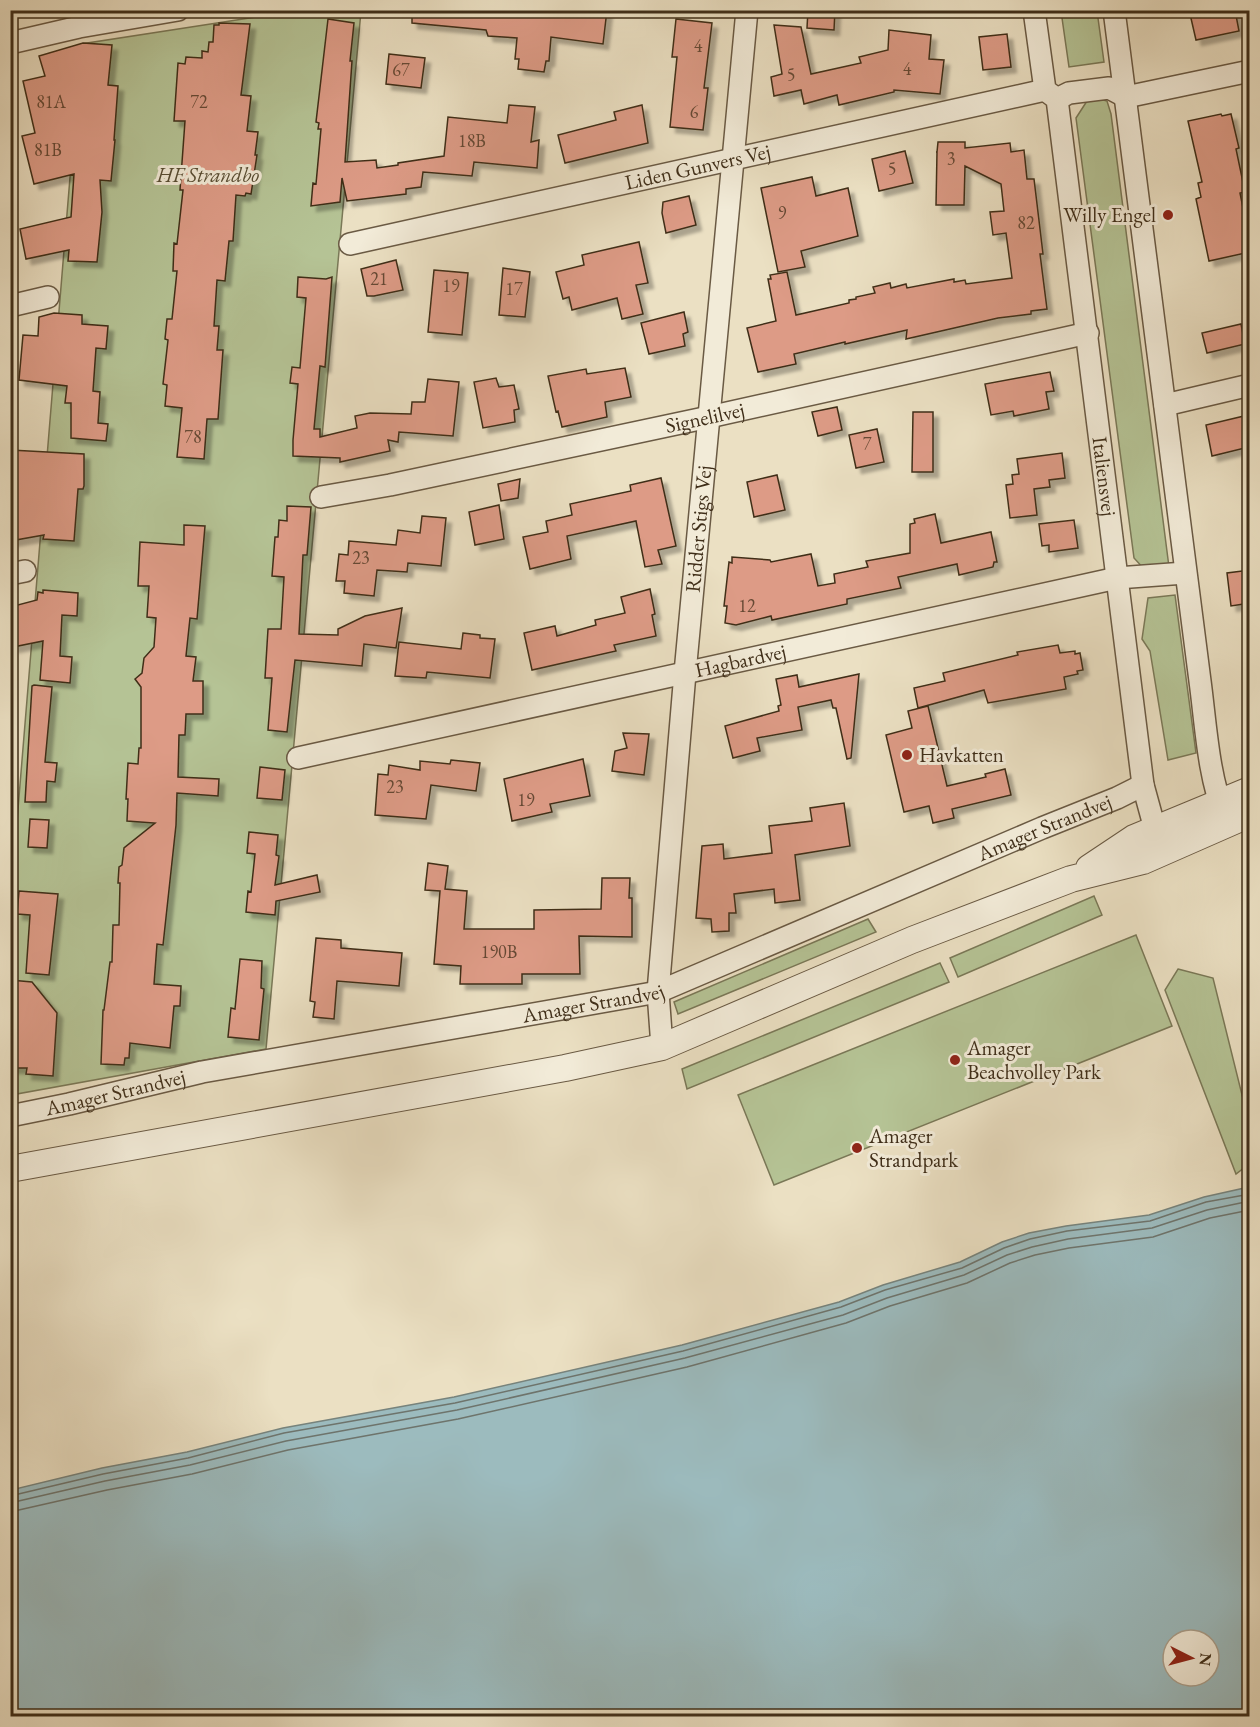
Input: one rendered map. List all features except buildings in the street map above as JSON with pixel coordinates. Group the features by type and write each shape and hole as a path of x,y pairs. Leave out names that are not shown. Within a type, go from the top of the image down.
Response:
{"street":[{"path":"10,43 79,27 178,10"},
{"name":"Ridder Stigs Vej","path":"662,1047 658,992 747,10"},
{"name":"Italiensvej","path":"1034,10 1051,94 1088,333 1143,785 1160,840"},
{"path":"1114,10 1210,754 1232,813"},
{"path":"1051,94 1109,88 1126,97 1250,71"},
{"name":"Liden Gunvers Vej","path":"350,244 733,159 1051,94"},
{"path":"10,306 48,297"},
{"name":"Signelilvej","path":"321,497 709,417 1088,333"},
{"path":"1165,405 1250,385"},
{"name":"Hagbardvej","path":"298,758 1117,578 1185,573"},
{"name":"Amager Strandvej","path":"10,1116 202,1072 658,992 1143,785"},
{"path":"10,1169 542,1072 662,1047 912,940 1071,879 1134,838 1160,840 1232,813 1250,790"}],"green space":[{"name":"HF Strandbo","path":"294,11 361,11 266,1049 11,1095 11,894 81,44"},
{"path":"1061,11 1097,11 1104,62 1069,67"},
{"path":"1096,98 1107,101 1111,114 1169,567 1145,570 1134,558 1076,118 1087,101"},
{"path":"1175,595 1196,753 1168,760 1150,651 1142,639 1148,598"},
{"path":"1094,896 1102,915 958,977 950,958"},
{"path":"868,919 876,932 678,1014 674,1002"},
{"name":"Amager Beachvolley Park","path":"1136,935 1172,1026 774,1185 738,1095"},
{"path":"940,963 949,982 687,1089 682,1069"},
{"path":"1178,969 1213,978 1249,1123 1249,1164 1236,1174 1165,990"}],"water":[{"path":"1249,1187 1249,1716 11,1716 11,1490 102,1468 187,1452 283,1428 454,1397 682,1345 839,1302 883,1285 960,1262 1002,1242 1029,1233 1149,1215 1204,1197"}],"railway":[{"path":"10,12 19,10"}],"place":[{"name":"Willy Engel","path":"1168,215"},
{"name":"Havkatten","path":"907,755"},
{"name":"Amager Beachvolley Park","path":"955,1060"},
{"name":"Amager Strandpark","path":"857,1148"}]}
